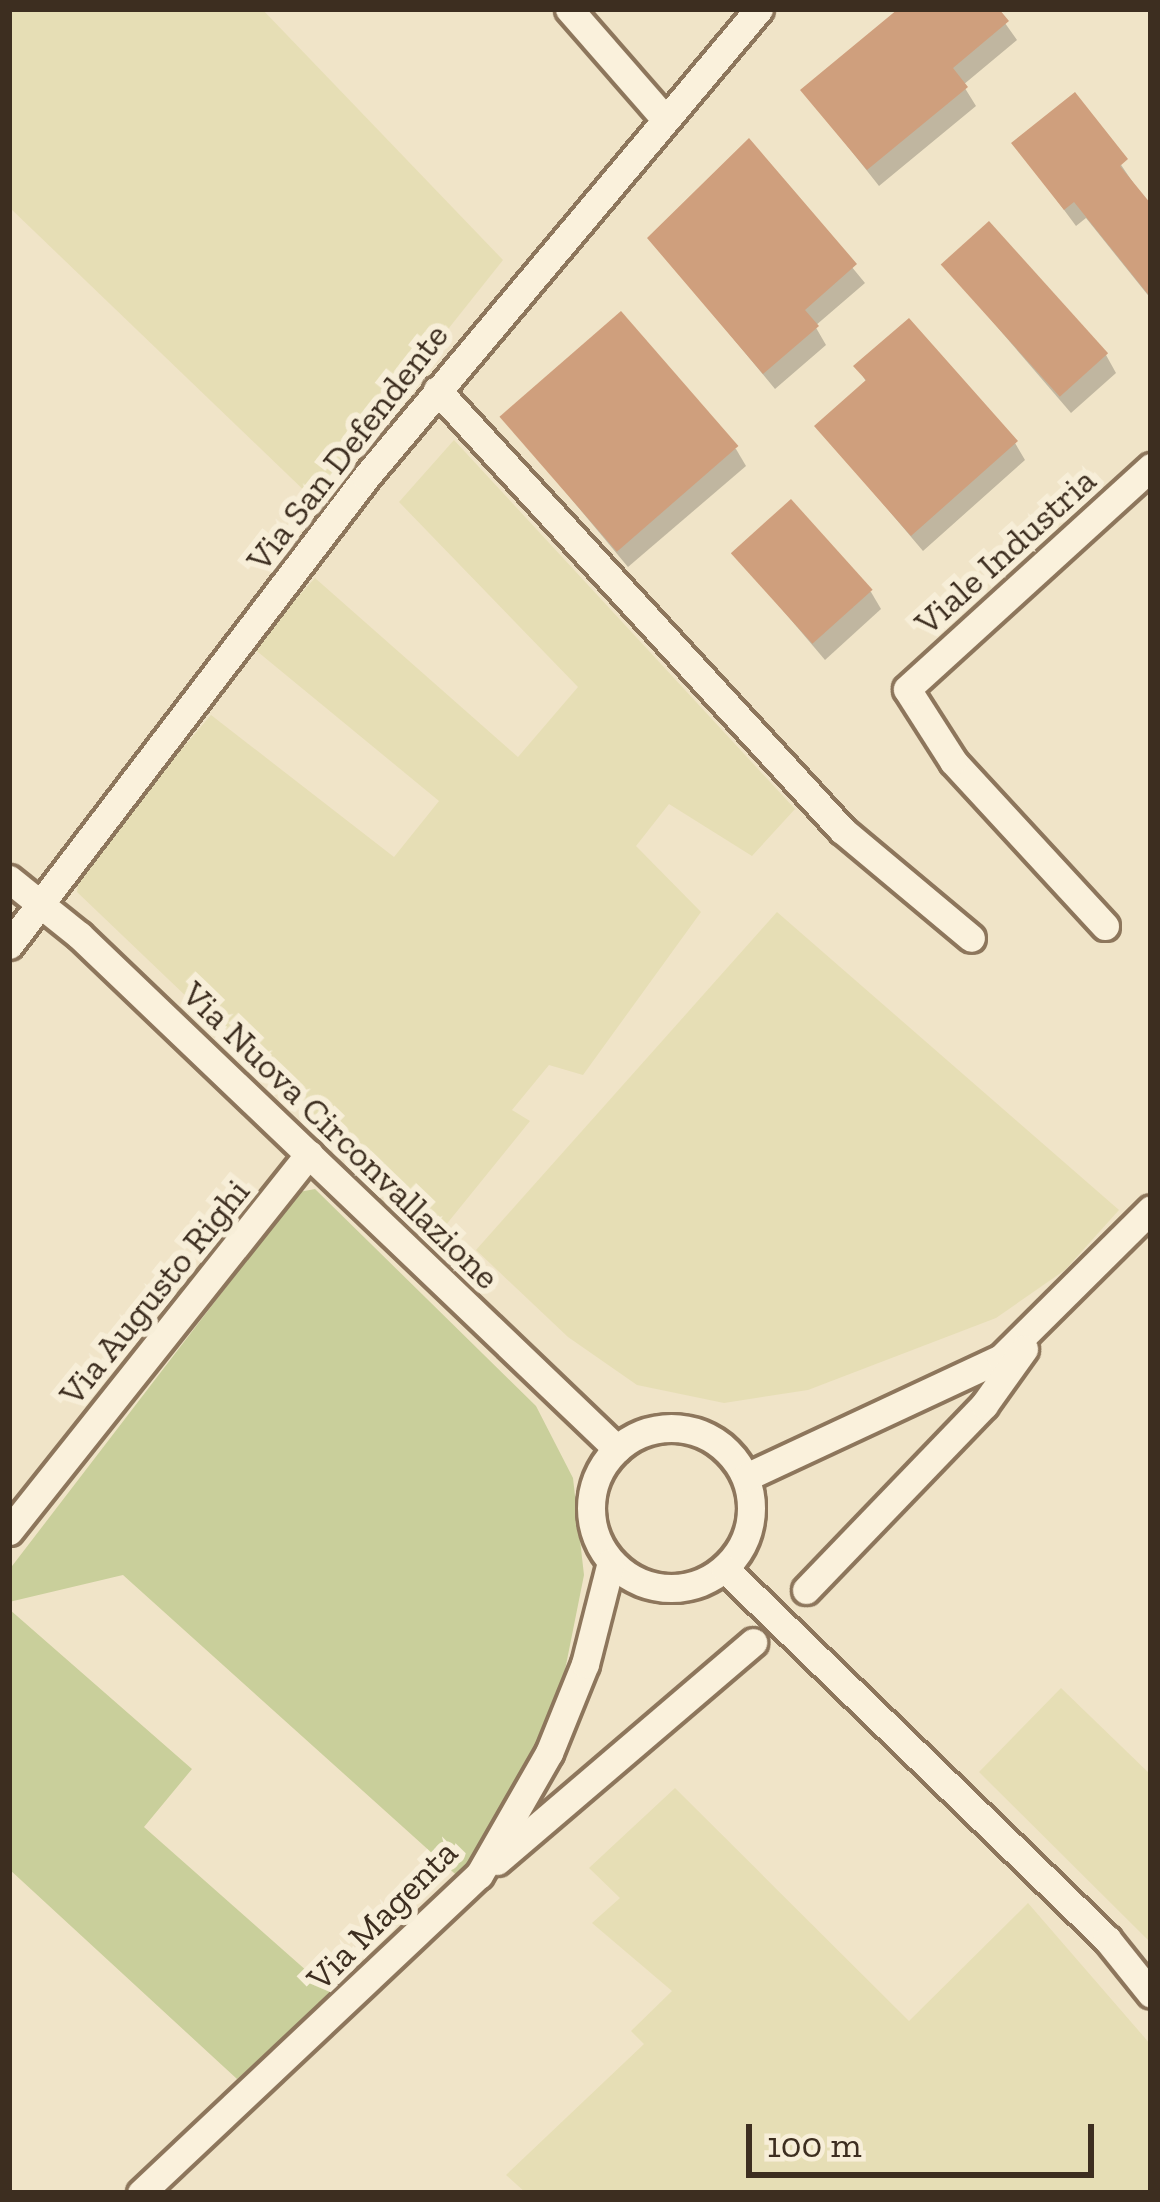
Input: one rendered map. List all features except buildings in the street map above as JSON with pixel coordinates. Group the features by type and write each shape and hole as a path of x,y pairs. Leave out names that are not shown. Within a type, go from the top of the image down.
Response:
{"street":[{"path":"569,9 664,118"},
{"name":"Via San Defendente","path":"9,945 437,390 759,9"},
{"path":"437,390 842,830 971,938"},
{"name":"Viale Industria","path":"1105,926 953,760 907,688 1151,467"},
{"name":"Via Nuova Circonvallazione","path":"9,879 40,902 309,1154 617,1449"},
{"name":"Via Augusto Righi","path":"9,1531 309,1154"},
{"path":"806,1590 984,1406 1041,1325 1151,1209"},
{"path":"746,1477 959,1383 1041,1325"},
{"path":"688,1429 712,1438 746,1477 750,1526 725,1569 679,1589 630,1578 611,1562 594,1529 592,1492 617,1449 638,1435 688,1429"},
{"name":"Via Magenta","path":"140,2193 479,1874 549,1754 585,1664 611,1562"},
{"path":"725,1569 1107,1939 1151,1994"},
{"path":"479,1874 550,1822 753,1642"}],"shaded area":[{"path":"9,9 262,9 503,260 313,499 9,207"},
{"path":"454,440 795,809 752,856 669,804 636,846 701,912 583,1075 549,1065 512,1110 530,1121 437,1236 77,892 81,866 211,715 394,857 439,801 252,647 315,578 518,757 578,687 399,502"},
{"path":"777,912 1119,1210 1065,1270 996,1318 808,1390 724,1403 637,1385 568,1337 476,1250"},
{"path":"1061,1688 1151,1775 1151,1943 979,1772"},
{"path":"675,1788 909,2021 1028,1903 1151,2045 1151,2193 526,2193 506,2175 644,2044 631,2031 672,1991 592,1923 620,1898 589,1868"}],"green space":[{"path":"315,1189 536,1406 573,1478 584,1575 560,1695 503,1827 463,1881 123,1575 9,1602 9,1570 299,1192"},
{"path":"9,1609 192,1769 144,1827 334,1995 237,2079 9,1869"}]}
